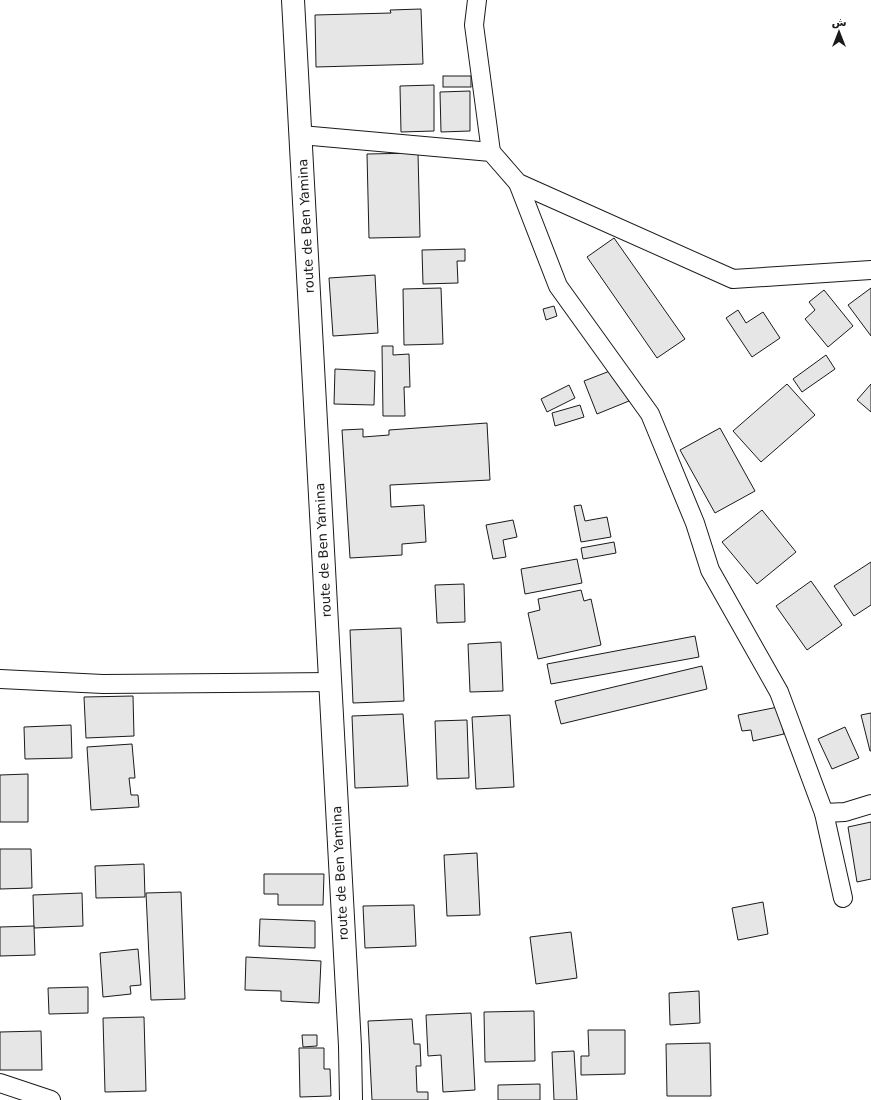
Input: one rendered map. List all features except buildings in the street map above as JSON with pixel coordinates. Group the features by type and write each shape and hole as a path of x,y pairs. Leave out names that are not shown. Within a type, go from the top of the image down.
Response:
{"street":[{"name":"route de Ben Yamina","path":"293,0 351,1100"},
{"path":"477,0 474,25 491,152 518,183 558,286 650,414 695,523 710,570 779,692 824,813 843,898"},
{"path":"301,135 491,152"},
{"path":"518,183 732,279 871,270"},
{"path":"0,679 103,684 330,682"},
{"path":"824,813 845,812 871,804"},
{"path":"0,1083 51,1100"}]}
